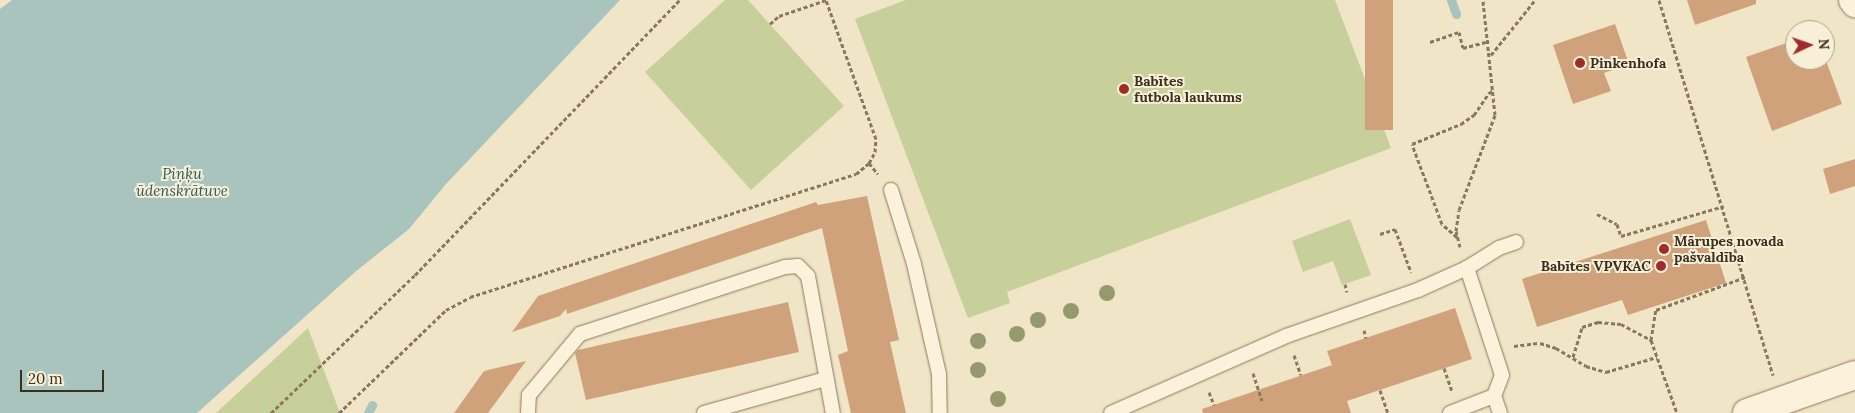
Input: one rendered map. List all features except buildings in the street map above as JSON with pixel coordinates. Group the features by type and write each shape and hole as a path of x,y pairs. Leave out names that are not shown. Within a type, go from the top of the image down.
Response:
{"street":[{"path":"1747,413 1855,375"}],"lane":[{"path":"891,190 914,264 939,374 940,413"},
{"path":"1111,413 1247,353 1418,290 1468,268 1499,248 1516,242"},
{"path":"528,413 529,396 580,334 785,267 798,266 808,276 833,413"},
{"path":"1468,268 1502,375 1494,396 1500,413"},
{"path":"704,413 826,379"},
{"path":"1450,413 1494,396"}],"path":[{"path":"271,413 415,275 680,0"},
{"path":"339,413 446,310 470,297 856,174 869,162 875,152 876,139 826,0 779,16 770,24"},
{"path":"1468,268 1458,238 1459,210 1494,115 1494,90 1483,0"},
{"path":"1490,56 1535,0"},
{"path":"1659,0 1724,206 1780,400"},
{"path":"1430,42 1459,32 1462,48 1489,40"},
{"path":"1458,238 1442,224 1412,144 1461,124 1474,115 1489,93 1494,90"},
{"path":"1597,214 1617,224 1621,236 1724,206"},
{"path":"1380,234 1395,229 1418,290"},
{"path":"1677,413 1651,340 1656,310 1745,277"},
{"path":"1573,357 1582,327 1598,322 1621,324 1651,340"},
{"path":"1495,353 1517,345 1540,343 1573,357 1586,366 1606,372 1657,357"},
{"path":"1247,353 1262,401"},
{"path":"1380,390 1388,413"}],"green space":[{"path":"725,0 748,0 844,106 751,190 645,72"},
{"name":"Babītes futbola laukums","path":"906,0 1335,0 1391,148 1007,292 1010,303 968,318 855,19"},
{"path":"1350,219 1371,275 1342,285 1333,261 1303,272 1292,241"},
{"path":"308,328 340,413 216,413"}],"water":[{"name":"Piņķu ūdenskrātuve","path":"12,0 620,0 446,184 409,229 355,272 197,413 0,413 0,9"}],"waterway":[{"path":"1451,0 1456,14"},
{"path":"368,413 372,405"}],"place":[{"name":"Pinkenhofa","path":"1580,63"},
{"name":"Babītes futbola laukums","path":"1124,89"},
{"name":"Mārupes novada pašvaldība","path":"1664,249"},
{"name":"Babītes VPVKAC","path":"1661,266"}]}
